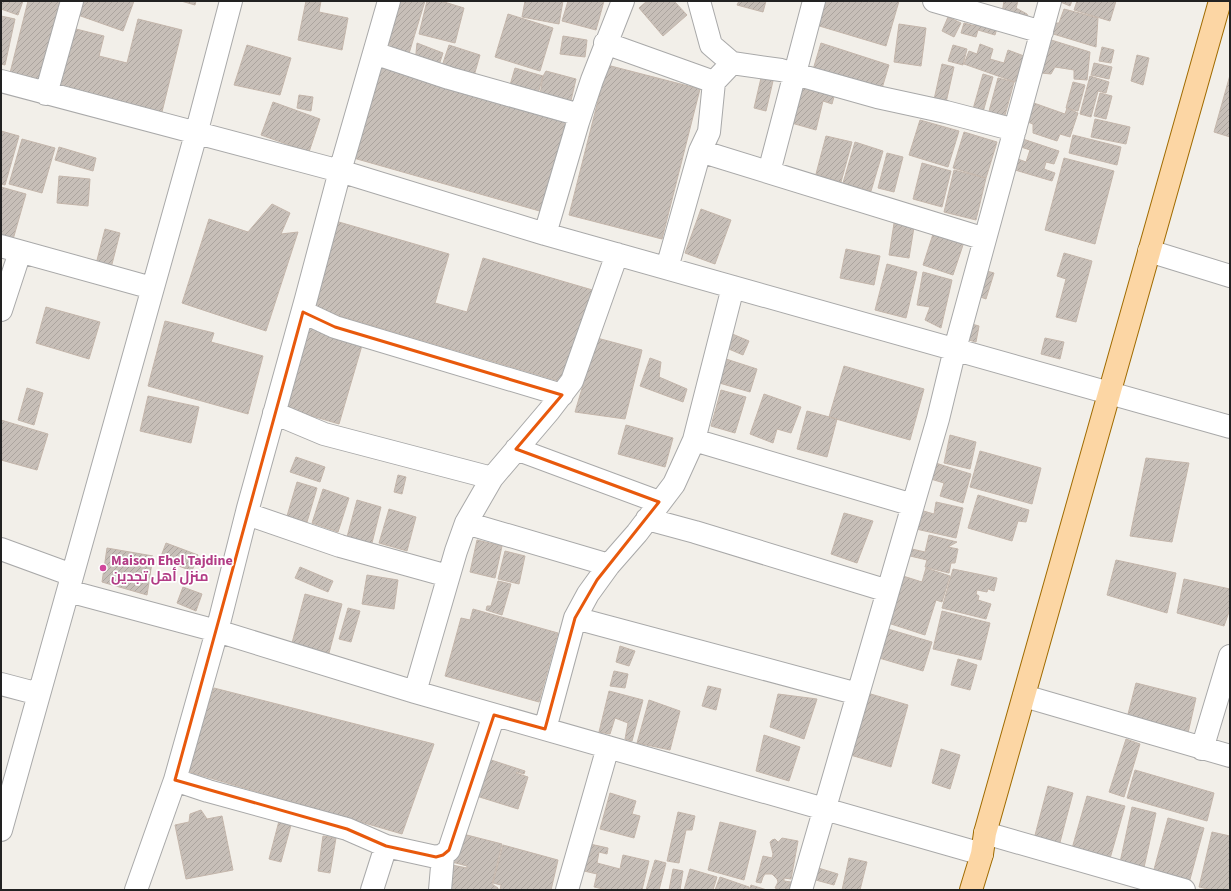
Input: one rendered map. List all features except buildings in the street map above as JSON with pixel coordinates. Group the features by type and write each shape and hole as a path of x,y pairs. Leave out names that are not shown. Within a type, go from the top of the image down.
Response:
{"main road":[{"path":"971,890 982,854 985,833 1220,1"}],"street":[{"path":"46,94 72,1"},
{"path":"1,830 196,134 231,1"},
{"path":"136,890 175,780 217,631 274,413 303,312 340,172 389,1"},
{"path":"545,234 580,115 605,43 623,1"},
{"path":"700,1 711,45 732,63 781,70 877,97 946,112 1015,130"},
{"path":"769,172 814,1"},
{"path":"934,1 1042,32"},
{"path":"802,890 824,809 938,419 955,349 1050,1"},
{"path":"605,43 714,82"},
{"path":"374,53 449,78 580,115"},
{"path":"668,268 700,151 708,132 714,82 732,63"},
{"path":"1,81 340,172 545,234 1230,427"},
{"path":"700,151 985,239"},
{"path":"1,310 10,249 152,288"},
{"path":"1149,251 1230,276"},
{"path":"415,692 448,576 466,523 492,478 572,381 617,254"},
{"path":"544,729 575,618 588,594 609,565 674,484 694,440 733,287"},
{"path":"303,312 335,326 562,395"},
{"path":"274,413 324,434 492,478"},
{"path":"694,440 913,505"},
{"path":"516,449 653,511 695,532 888,591"},
{"path":"247,514 340,546 448,576"},
{"path":"466,523 609,565"},
{"path":"1,549 70,583 217,631 415,692 982,854"},
{"path":"575,618 858,694"},
{"path":"1202,748 1230,656"},
{"path":"1,684 39,694"},
{"path":"1024,696 1230,756"},
{"path":"175,780 208,791 348,829 386,846 436,858 449,850 494,715"},
{"path":"573,888 608,747"},
{"path":"985,833 1184,890"},
{"path":"372,890 386,846"},
{"path":"440,890 443,855"}],"highlighted area":[{"path":"303,312 335,327 562,395 516,449 659,502 597,580 575,618 545,729 494,715 449,850 443,855 436,857 386,846 347,829 175,780"}],"place":[{"name":"Maison Ehel Tajdine منزل أهل تجدين","path":"103,568"}]}
